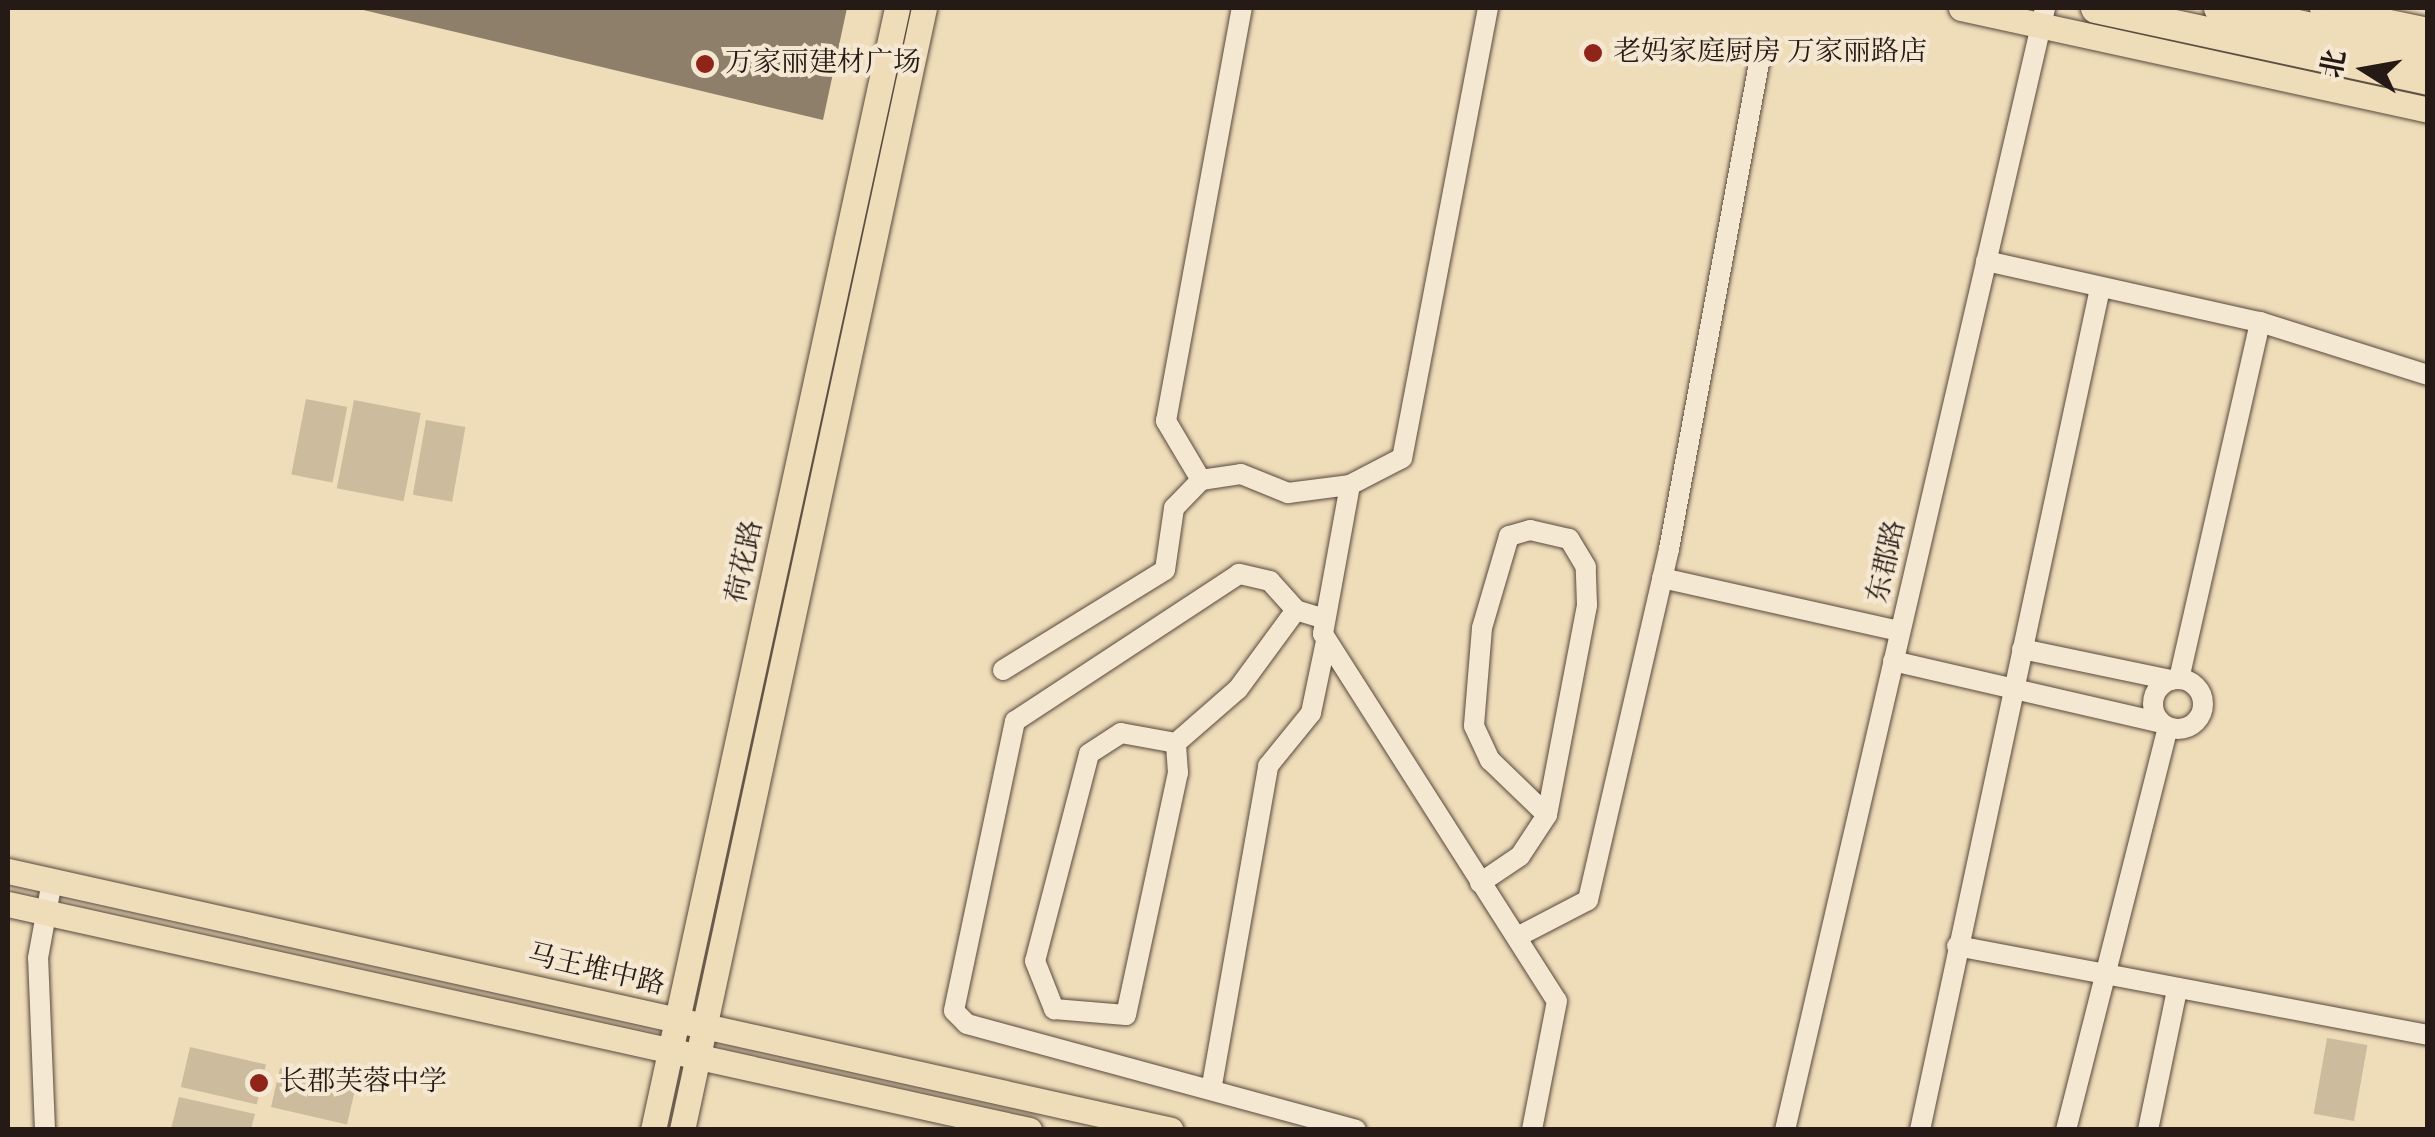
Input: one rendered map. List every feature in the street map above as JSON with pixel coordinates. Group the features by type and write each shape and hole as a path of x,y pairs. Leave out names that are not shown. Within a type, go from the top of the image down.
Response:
{"highway":[{"path":"2096,8 2428,80"},
{"path":"2218,8 2428,53"}],"main road":[{"name":"荷花路","path":"653,1130 897,8"},
{"name":"荷花路","path":"682,1130 924,8"},
{"path":"1962,8 2043,16 2428,110"},
{"path":"2322,8 2428,30"},
{"name":"马王堆中路","path":"8,871 1171,1130"},
{"path":"8,904 1029,1130"}],"street":[{"path":"1201,480 1166,421 1242,8"},
{"path":"1003,670 1165,570 1174,508 1201,480 1242,474 1288,493 1350,485 1402,458 1488,8"},
{"name":"东郡路","path":"1785,1130 2043,16"},
{"path":"1517,937 1588,900 1662,578 1760,58"},
{"path":"1986,260 2260,322 2428,375"},
{"path":"1920,1130 2100,288"},
{"path":"2066,1130 2164,726 2153,699 2175,680 2260,322"},
{"path":"1212,1084 1268,766 1311,712 1350,485"},
{"path":"1480,884 1520,856 1547,815 1586,567 1569,539 1530,530 1509,536 1482,628 1474,726 1490,760 1547,815"},
{"path":"1325,619 1296,610 1270,581 1239,574 1015,721 954,1004 966,1024 1212,1084 1356,1130"},
{"path":"1662,578 1900,632"},
{"path":"1176,743 1121,733 1089,754 1035,962 1054,1009 1116,1021 1130,1008 1176,743 1238,689 1296,610"},
{"path":"1326,641 1558,1001 1532,1130"},
{"path":"1894,661 2164,726 2194,725 2203,710 2196,686 2022,649"},
{"path":"44,1130 45,912 52,880"},
{"path":"1958,946 2428,1035"},
{"path":"2148,1130 2177,990"}],"shaded area":[{"path":"306,399 347,407 333,483 291,475"},
{"path":"354,400 421,413 404,501 337,488"},
{"path":"426,420 465,427 452,502 413,495"},
{"path":"2327,1038 2367,1045 2354,1121 2314,1114"},
{"path":"190,1047 266,1065 257,1104 181,1087"},
{"path":"280,1068 356,1086 347,1125 271,1107"},
{"path":"179,1097 255,1114 251,1129 171,1129"}],"building":[{"name":"万家丽建材广场","path":"355,8 847,8 823,120"}],"place":[{"name":"老妈家庭厨房 万家丽路店","path":"1593,53"},
{"name":"万家丽建材广场","path":"705,64"},
{"name":"长郡芙蓉中学","path":"259,1083"}]}
